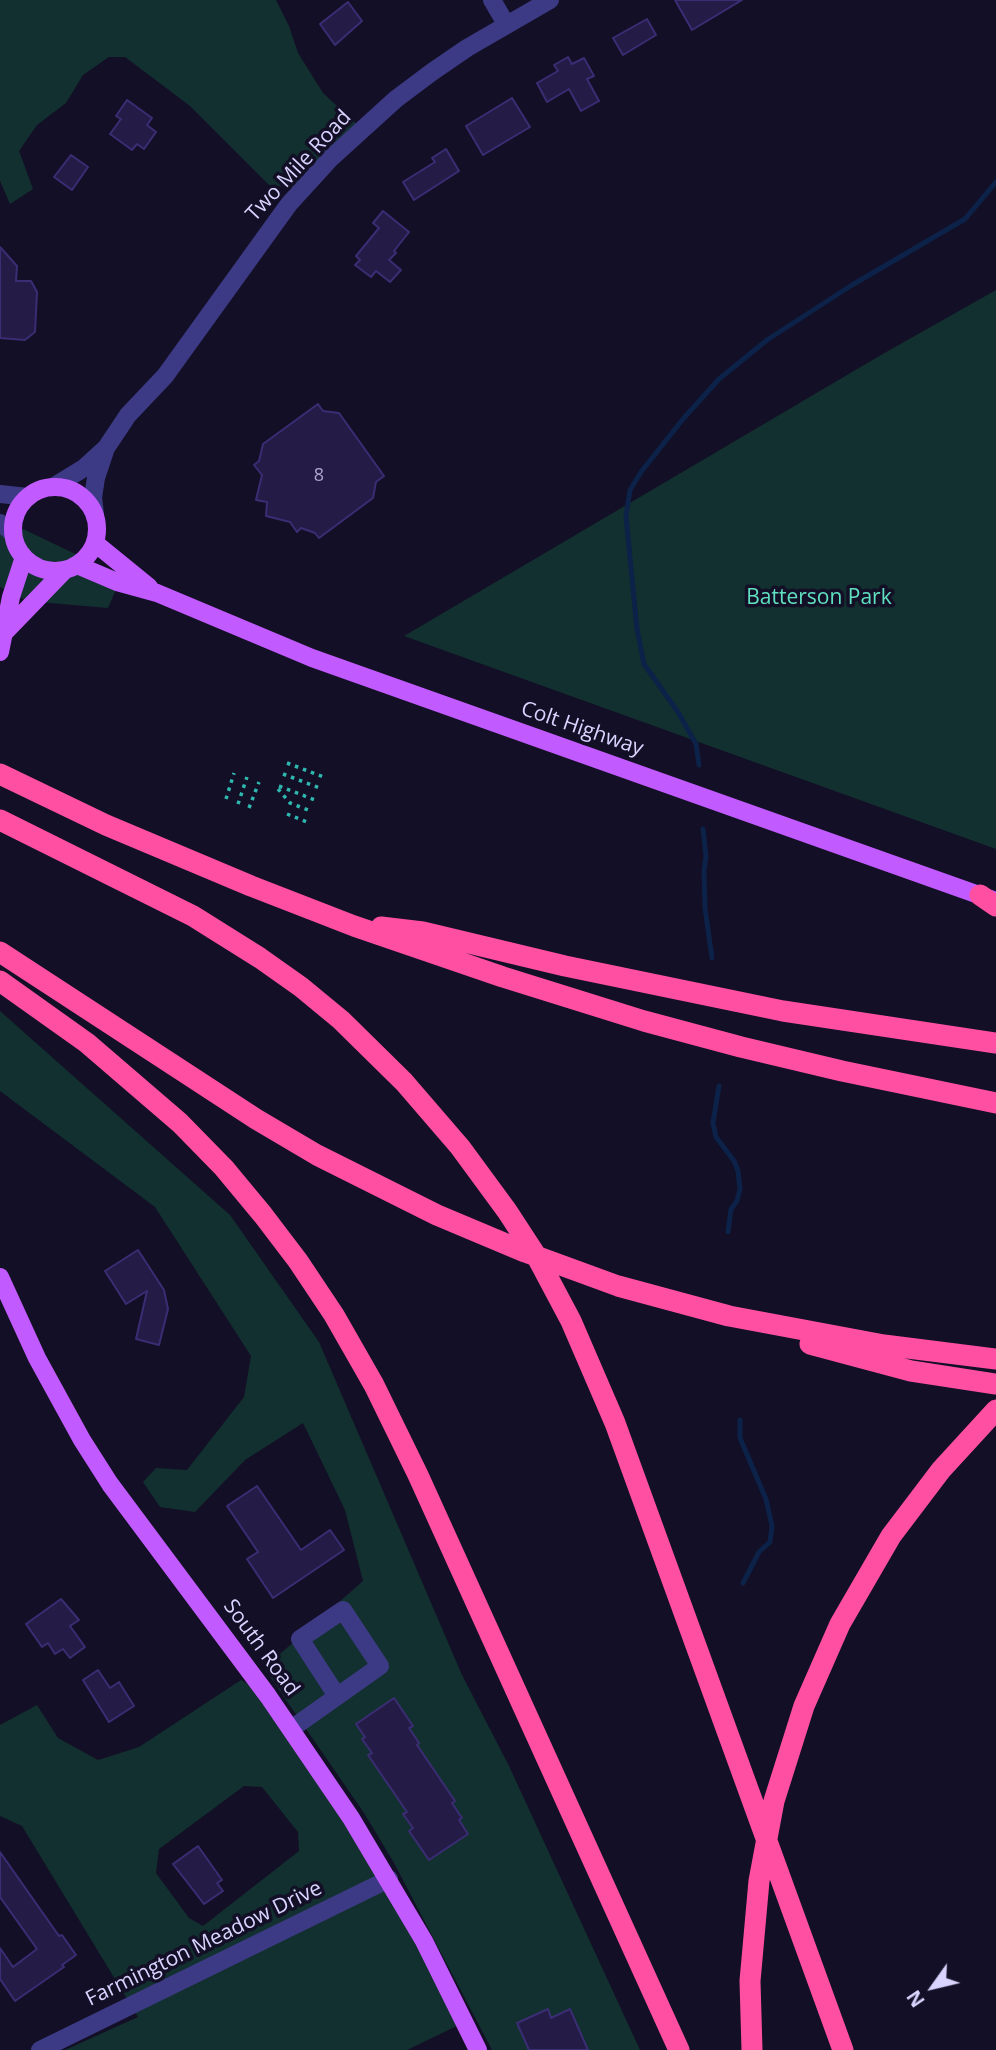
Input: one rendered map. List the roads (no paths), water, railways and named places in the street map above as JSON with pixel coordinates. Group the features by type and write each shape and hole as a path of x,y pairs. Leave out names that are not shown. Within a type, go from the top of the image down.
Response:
{"highway":[{"path":"0,774 160,848 354,926 514,981 644,1021 817,1065 996,1103"},
{"path":"0,820 193,916 301,987 360,1038 418,1097 460,1147 507,1211 542,1266 571,1321 611,1413 843,2050"},
{"path":"354,926 423,932 565,966 758,1006 996,1043"},
{"path":"0,952 283,1135 358,1177 467,1228 618,1286 729,1316 821,1348 867,1361 996,1384"},
{"path":"0,981 87,1043 180,1123 263,1215 334,1315 374,1385 418,1475 679,2050"},
{"path":"729,1316 884,1345 993,1358"},
{"path":"752,2050 751,1951 760,1872 774,1801 792,1741 828,1649 873,1565 922,1494 996,1410"}],"main road":[{"path":"5,632 71,568 88,556 95,544 95,514 88,503 66,488 39,490 19,507 6,528 24,557 36,567 49,571 71,568"},
{"name":"Colt Highway","path":"95,544 157,593"},
{"path":"0,652 11,597 24,557"},
{"name":"Colt Highway","path":"71,568 157,593 323,662 991,901"},
{"name":"South Road","path":"0,1278 37,1358 89,1451 110,1484 291,1729 351,1818 430,1952 478,2050"}],"street":[{"path":"492,0 506,24"},
{"name":"Two Mile Road","path":"53,487 84,468 106,448 128,415 165,376 289,204 331,158 396,99 467,48 550,0"},
{"name":"Two Mile Road","path":"95,514 93,497 96,478 106,448"},
{"path":"0,494 28,497"},
{"path":"291,1729 380,1666 342,1610 300,1639 337,1696"},
{"name":"Farmington Meadow Drive","path":"40,2050 389,1879"}],"waterway":[{"path":"699,765 696,744 678,712 644,664 637,629 626,516 630,490 683,419 719,379 767,340 852,285 965,219 996,182"},
{"path":"703,829 706,856 705,908 712,958"},
{"path":"719,1086 713,1123 716,1137 734,1161 740,1189 737,1201 731,1209 728,1232"},
{"path":"740,1420 740,1438 766,1499 772,1526 770,1542 759,1552 743,1583"}],"park label":[{"name":"Batterson Park","path":"819,598"}]}
